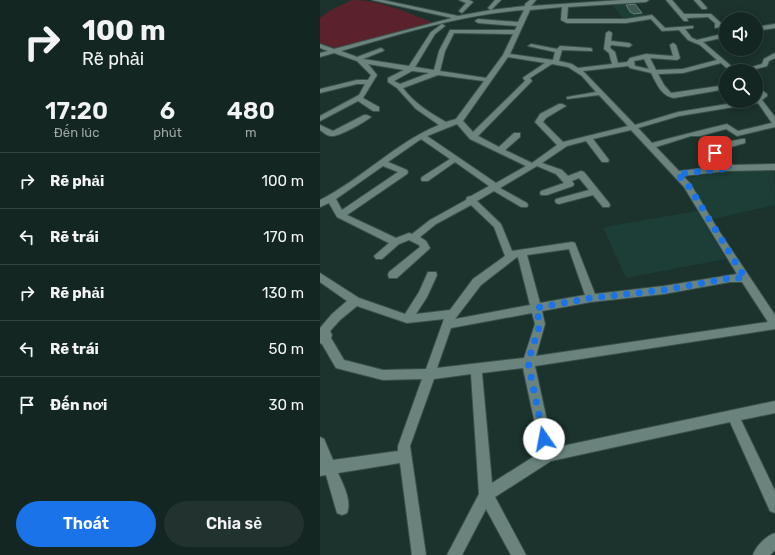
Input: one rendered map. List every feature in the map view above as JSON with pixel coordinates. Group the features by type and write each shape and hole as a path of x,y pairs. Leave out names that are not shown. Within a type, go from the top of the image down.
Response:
{"street":[{"path":"375,0 391,1 458,18"},
{"path":"462,0 470,2 462,11"},
{"path":"491,8 498,0"},
{"path":"320,204 348,188 405,144 443,124 459,120 506,55 527,5 533,0"},
{"path":"320,55 458,18 527,5 565,6 646,0"},
{"path":"565,6 564,20 567,22 626,21 652,17 664,30 691,27 669,0"},
{"path":"697,0 704,8"},
{"path":"635,1 639,6"},
{"path":"643,12 647,17"},
{"path":"682,16 709,15 718,23 717,27"},
{"path":"478,21 520,24"},
{"path":"442,26 433,34 411,69 390,79 391,82 398,87 406,97 427,115 443,124"},
{"path":"763,28 775,26"},
{"path":"680,28 690,39 702,44 726,64"},
{"path":"436,73 442,51 452,30 516,32"},
{"path":"609,33 607,49 612,52 615,65"},
{"path":"696,42 719,37"},
{"path":"608,43 629,45"},
{"path":"631,64 632,59 646,56 677,58 673,45"},
{"path":"320,46 365,62 489,80"},
{"path":"531,46 559,51"},
{"path":"474,137 529,81 526,78 553,62 560,48 590,50"},
{"path":"358,59 380,50"},
{"path":"355,301 336,317 324,331 327,335 322,339 340,364 383,375 430,374 528,362 775,325 688,185 608,100 584,76 570,65 506,55"},
{"path":"763,66 765,65 766,60 775,55"},
{"path":"646,56 661,86 670,96 719,88"},
{"path":"320,119 358,98 366,91 374,75 373,72 358,59"},
{"path":"631,64 632,67 643,71 675,72 701,67 721,60"},
{"path":"577,70 631,64"},
{"path":"398,87 436,73"},
{"path":"320,91 357,82 370,82"},
{"path":"568,98 601,93"},
{"path":"358,98 376,109"},
{"path":"608,100 619,99"},
{"path":"561,145 539,122 543,116 562,106"},
{"path":"651,146 691,134 700,134 726,126 736,134 775,123 763,106"},
{"path":"413,238 433,222 534,164 561,145 678,114 719,107"},
{"path":"320,127 332,134 348,128 367,117"},
{"path":"459,120 474,137 500,150 534,164 559,172 570,184 544,193"},
{"path":"500,150 517,135"},
{"path":"421,136 456,158 495,187 524,204"},
{"path":"588,138 605,160"},
{"path":"731,168 715,153 716,149 725,144 742,141"},
{"path":"425,179 456,158"},
{"path":"340,215 404,172 382,162"},
{"path":"677,174 731,168 775,167"},
{"path":"566,180 582,174 606,205"},
{"path":"559,201 596,191"},
{"path":"332,198 340,215 396,242"},
{"path":"470,200 498,226 510,257"},
{"path":"379,256 396,242 409,236 423,243 425,248 393,276"},
{"path":"419,555 404,446 446,325 452,314 477,282 514,254 572,245 591,298"},
{"path":"522,253 540,324 528,362 548,455"},
{"path":"407,319 423,294 432,275"},
{"path":"320,277 355,301 407,319 452,314"},
{"path":"446,325 591,298 664,290 730,278 745,278"},
{"path":"476,368 486,495 519,555"},
{"path":"454,555 486,495 548,455 775,407"},
{"path":"733,416 775,506"},
{"path":"320,443 325,468 338,489 342,508"},
{"path":"325,468 405,456"},
{"path":"760,555 775,540"}],"shaded area":[{"path":"352,0 373,2 384,5 434,23 342,50 320,43 320,18 331,10"},
{"path":"635,3 646,17 624,19 612,5"},
{"path":"774,169 775,205 713,219 687,178 723,172"},
{"path":"697,211 726,259 626,278 603,228"}],"building":[{"path":"635,4 642,13 634,14 630,12 626,5"}],"route":[{"path":"544,439 528,362 540,324 536,308 591,298 664,290 730,278 745,278 714,230 688,185 677,174 731,168 715,153"}]}
